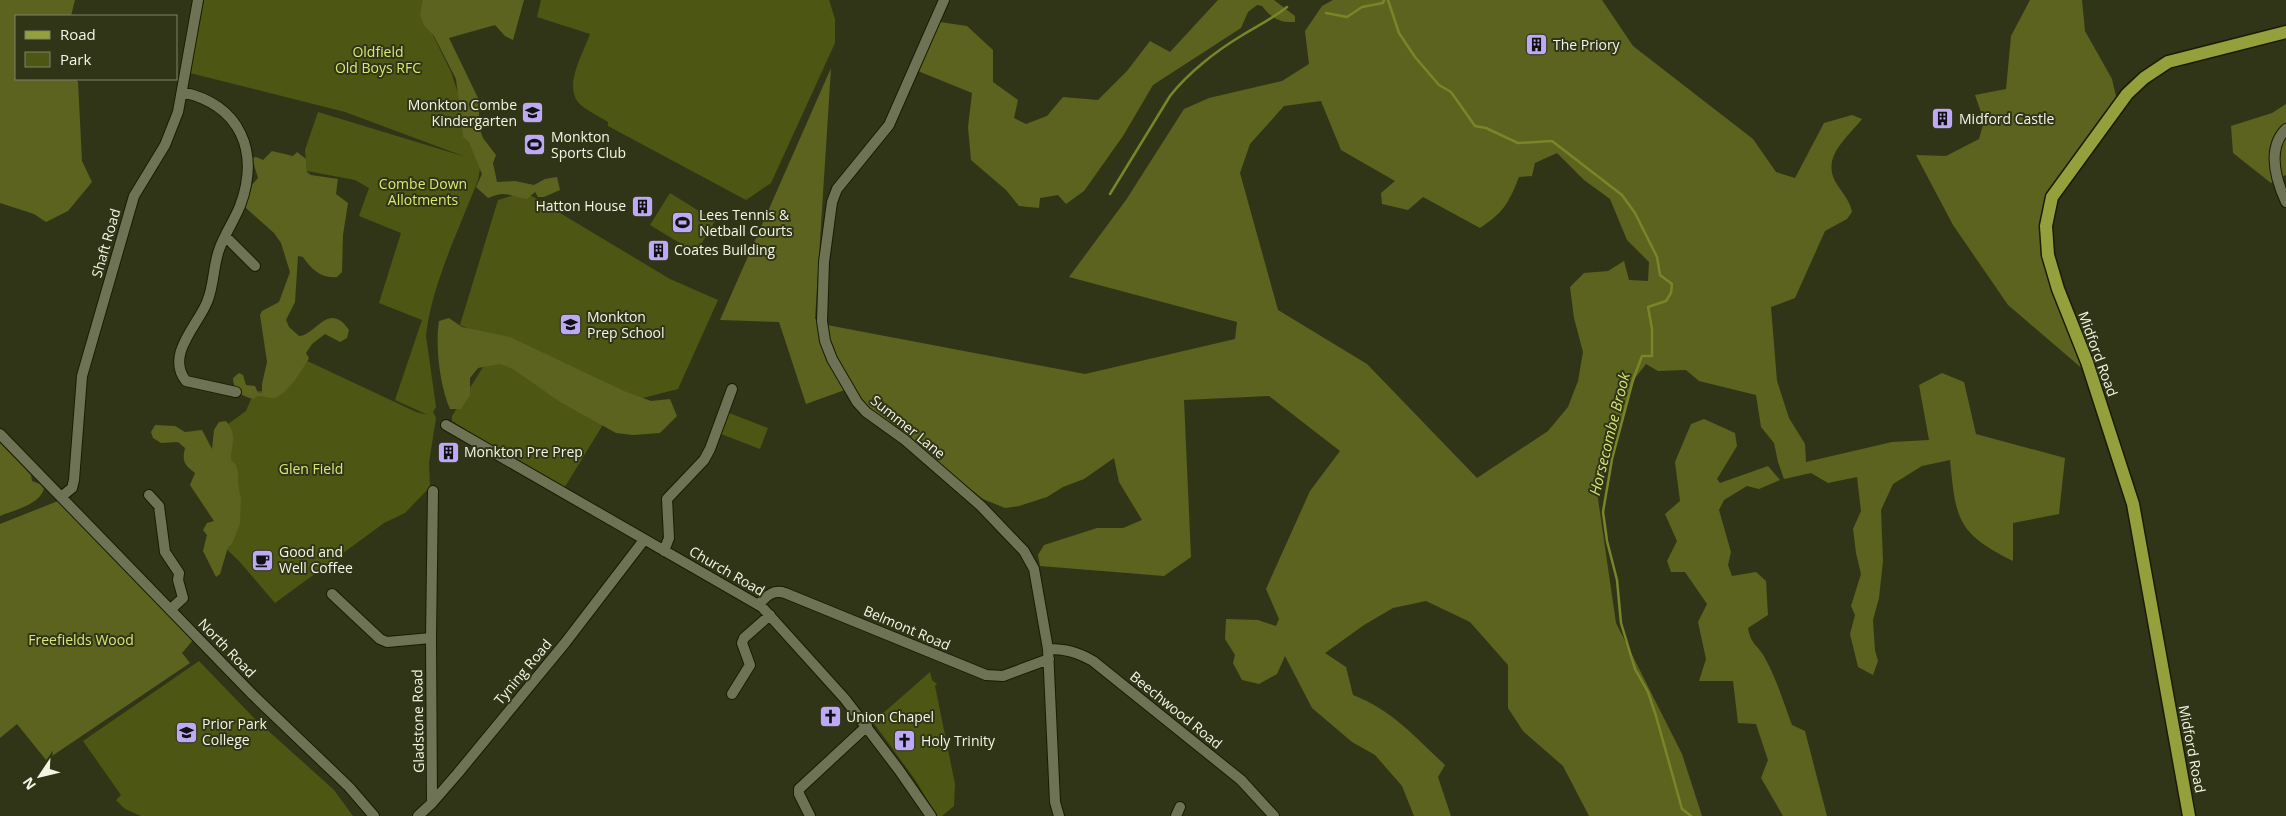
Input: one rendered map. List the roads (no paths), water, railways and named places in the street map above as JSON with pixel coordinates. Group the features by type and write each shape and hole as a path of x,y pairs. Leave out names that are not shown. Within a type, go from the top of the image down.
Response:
{"main road":[{"name":"Midford Road","path":"2189,816 2133,504 2087,362 2050,264 2046,226 2052,197 2127,94 2144,78 2168,62 2286,32"}],"street":[{"name":"Shaft Road","path":"62,497 72,488 74,480 82,376 130,209 141,183 165,145 182,92 198,0"},
{"name":"Summer Lane","path":"944,0 889,125 840,184 832,202 824,262 822,321 825,341 844,383 866,412 904,440 974,500 1024,551 1034,570 1039,588 1048,654 1055,792 1059,816"},
{"path":"182,92 200,97 228,117 244,139 248,154 246,182 239,207 217,255 207,302 182,348 180,371 186,381 191,383 236,392"},
{"path":"2286,129 2280,135 2273,156 2279,186 2286,202"},
{"path":"225,236 255,266"},
{"path":"664,551 669,535 667,499 671,492 704,460 710,449 732,389"},
{"name":"Church Road","path":"446,425 644,540 759,604 867,726 930,816"},
{"name":"North Road","path":"0,434 253,695 349,788 374,816"},
{"name":"Gladstone Road","path":"432,803 430,638 433,491"},
{"path":"149,495 159,506 165,552 178,570 179,585 184,594 183,598 171,609"},
{"name":"Tyning Road","path":"418,816 432,803 564,642 644,540"},
{"name":"Belmont Road","path":"759,604 778,590 950,661 994,677 1003,676 1048,654"},
{"path":"332,594 380,639 387,642 430,638"},
{"path":"732,694 750,665 743,649 742,643 744,638 770,615"},
{"name":"Beechwood Road","path":"1048,654 1072,650 1093,661 1241,780 1274,816"},
{"path":"810,816 799,794 800,789 867,726"}],"waterway":[{"name":"Horsecombe Brook","path":"1326,13 1347,17 1362,7 1383,3 1384,0"},
{"name":"Horsecombe Brook","path":"1388,0 1399,33 1415,57 1439,85 1451,92 1475,126 1486,128 1518,143 1552,141 1622,195 1635,213 1657,257 1660,275 1672,284 1671,293 1666,301 1648,307 1652,329 1652,356 1642,356 1633,380 1612,459 1603,512 1607,541 1617,580 1621,623 1635,669 1648,692 1656,716 1682,809 1691,816"},
{"path":"1110,194 1177,87 1222,48 1287,7"}],"place":[{"name":"The Priory","path":"1537,45"},
{"name":"Monkton Combe Kindergarten","path":"533,113"},
{"name":"Midford Castle","path":"1943,119"},
{"name":"Monkton Sports Club","path":"535,145"},
{"name":"Hatton House","path":"642,206"},
{"name":"Lees Tennis & Netball Courts","path":"683,223"},
{"name":"Coates Building","path":"658,250"},
{"name":"Monkton Prep School","path":"571,325"},
{"name":"Monkton Pre Prep","path":"448,452"},
{"name":"Good and Well Coffee","path":"263,560"},
{"name":"Union Chapel","path":"830,717"},
{"name":"Prior Park College","path":"186,732"},
{"name":"Holy Trinity","path":"905,741"}],"park label":[{"name":"Oldfield Old Boys RFC","path":"378,60"},
{"name":"Combe Down Allotments","path":"423,192"},
{"name":"Glen Field","path":"311,469"},
{"name":"Freefields Wood","path":"81,640"}]}
